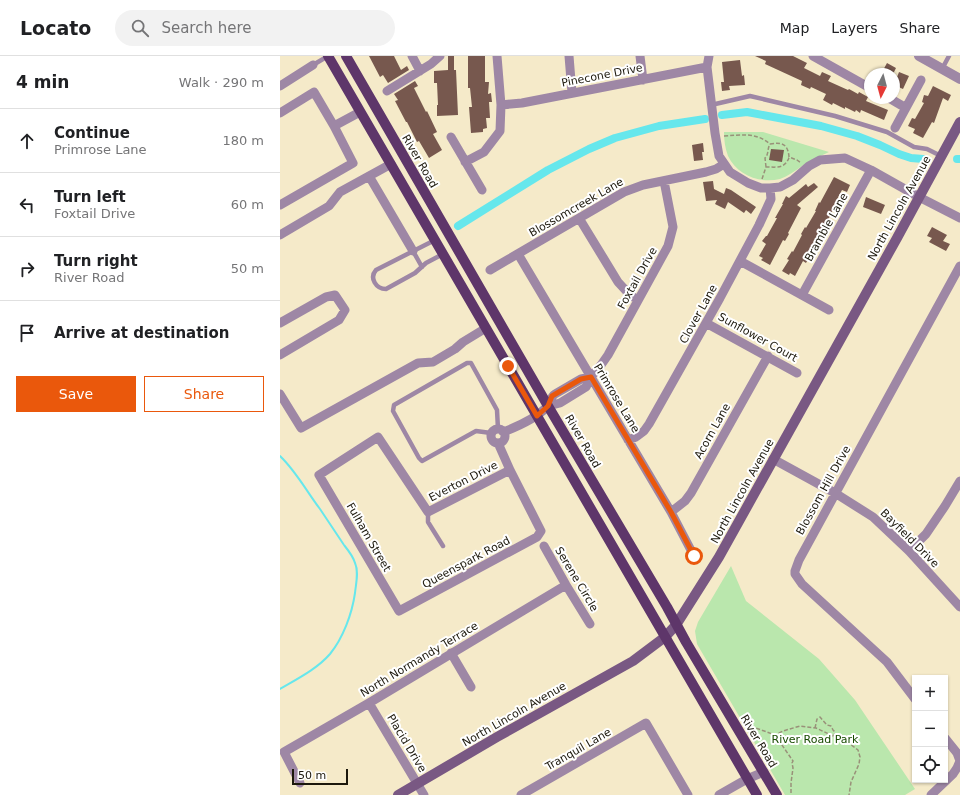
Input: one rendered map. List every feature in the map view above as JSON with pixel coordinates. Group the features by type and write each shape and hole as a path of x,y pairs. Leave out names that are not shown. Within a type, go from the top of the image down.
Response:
{"main road":[{"path":"328,56 757,795"},
{"name":"River Road","path":"346,56 548,406 777,795"},
{"name":"North Lincoln Avenue","path":"398,795 497,737 633,661 665,637 676,625 719,557 960,122"}],"street":[{"path":"412,56 420,70"},
{"path":"387,91 431,64 440,56"},
{"path":"465,162 484,152 500,131 501,105 497,56"},
{"path":"569,56 572,93"},
{"path":"640,56 643,80"},
{"path":"709,56 707,67 719,156 730,172 748,183 761,188 780,187 793,180 809,166 820,160 845,158 871,170 960,218"},
{"path":"813,56 864,85"},
{"path":"918,56 960,79"},
{"path":"280,86 313,66"},
{"name":"Pinecone Drive","path":"501,105 522,103 707,67"},
{"path":"895,128 921,80"},
{"path":"280,113 314,92 353,163 280,205"},
{"path":"899,104 906,108"},
{"path":"334,126 360,112"},
{"path":"451,137 482,190"},
{"path":"280,235 329,206 340,192 391,164"},
{"name":"Blossomcreek Lane","path":"490,270 624,192 643,185 706,172 716,169 724,164"},
{"name":"Bramble Lane","path":"802,295 871,170"},
{"path":"369,176 413,251"},
{"name":"Foxtail Drive","path":"548,406 560,403 586,388 591,377 602,365 608,355 668,246 673,227 664,181"},
{"name":"Clover Lane","path":"628,440 636,437 644,431 649,424 759,225 771,198 770,188"},
{"path":"579,218 618,282 630,295 638,300"},
{"name":"Primrose Lane","path":"518,254 671,512 694,556"},
{"path":"740,261 829,310"},
{"name":"Blossom Hill Drive","path":"912,695 887,662 810,592 802,584 795,574 795,571 799,560 835,493 960,266"},
{"path":"280,323 326,297 336,295 345,310 339,320 280,355"},
{"name":"Sunflower Court","path":"706,322 797,373"},
{"path":"280,394 301,428 418,363 434,362 455,350 463,342 486,328"},
{"name":"Acorn Lane","path":"671,512 685,501 691,493 768,356"},
{"name":"Foxtail Drive","path":"548,406 552,396 581,379 591,377"},
{"path":"498,431 528,421 537,416 548,406"},
{"path":"498,431 505,437 502,442 498,443 510,470"},
{"name":"Fulham Street","path":"399,611 319,475 378,437 428,512"},
{"name":"Bayfield Drive","path":"773,459 835,493 873,517 909,551 960,607"},
{"name":"Everton Drive","path":"428,512 510,470"},
{"name":"Queenspark Road","path":"399,611 537,537 541,531 510,470"},
{"path":"909,551 926,534 960,481"},
{"name":"Serene Circle","path":"544,546 590,624"},
{"name":"North Normandy Terrace","path":"300,783 284,752 566,585"},
{"path":"451,653 471,687"},
{"name":"Placid Drive","path":"369,703 424,795"},
{"name":"Tranquil Lane","path":"521,795 646,723 688,795"},
{"path":"931,795 958,768 960,761 958,753 948,741"},
{"path":"719,795 747,779 764,772"}],"lane":[{"path":"313,66 328,56"},
{"path":"942,69 948,56"},
{"path":"711,105 750,96 836,116 880,129 914,147 928,149 941,156"},
{"path":"435,240 376,270 373,275 376,286 386,289 415,273 426,263 443,254"},
{"path":"413,251 422,267"},
{"path":"470,363 497,410 498,431 476,431 422,461 393,411 394,406 470,363"},
{"path":"568,386 573,396"},
{"path":"428,512 428,522 443,546"}],"path":[{"path":"722,136 748,134 759,137 770,144 783,144 787,149 789,157 786,164 774,168 766,167"},
{"path":"761,181 766,167 765,158 770,144"},
{"path":"789,157 804,165"},
{"path":"815,728 817,719 820,718 831,726 832,730 835,732 834,736"},
{"path":"743,724 775,735 793,761 791,795"},
{"path":"775,735 800,726 815,728 850,744 858,750 860,756 859,764 851,782 849,795"},
{"path":"844,741 853,734"}],"green space":[{"path":"724,132 763,132 829,152 808,162 789,175 780,179 757,179 743,173 732,163 726,150"},
{"name":"River Road Park","path":"731,566 746,601 819,659 855,700 915,789 905,795 785,795 697,644 695,631 698,622"}],"building":[{"path":"369,56 394,56 401,70 407,66 409,70 388,83 383,75 380,77"},
{"path":"448,56 454,56 458,115 437,116 437,83 434,83 434,71 448,70"},
{"path":"468,56 485,56 485,82 489,82 488,94 491,93 492,102 489,102 490,118 486,118 487,128 483,129 483,132 471,133 469,107 472,107 470,88 468,88"},
{"path":"755,56 793,56 807,63 804,68 820,76 822,72 831,76 828,81 858,94 859,92 864,95 864,104 873,104 888,110 884,120 861,110 860,113 856,110 855,112 845,107 845,109 833,103 832,105 823,100 826,94 811,87 810,89 801,85 802,81 765,64 766,61"},
{"path":"740,60 745,85 729,86 730,90 722,91 721,82 724,82 722,62"},
{"path":"887,63 896,68 884,68"},
{"path":"900,72 909,76 903,89 900,88"},
{"path":"415,81 418,86 414,88 437,132 433,134 442,150 429,158 419,141 417,142 395,101 398,100 394,94"},
{"path":"933,86 951,95 948,101 943,98 934,123 932,122 923,138 913,133 915,129 908,126 912,118 915,119 924,103 922,102 924,95 928,96"},
{"path":"703,143 703,160 694,161 692,145"},
{"path":"771,149 784,150 782,162 769,160"},
{"path":"834,177 850,185 847,192 842,190 827,222 830,224 815,247 817,248 813,254 811,253 806,263 803,261 795,276 790,273 789,275 782,271 789,260 787,259 792,251 793,252 802,235 801,234 816,211 819,202 820,203"},
{"path":"713,181 714,189 724,194 726,188 731,190 756,207 751,214 746,210 744,213 728,202 725,209 715,204 717,200 706,201 703,182"},
{"path":"814,183 818,187 797,205 801,208 788,233 789,234 785,241 783,240 770,265 761,260 763,258 759,256 766,244 762,241 767,236 777,218 775,218 786,196 789,198 806,184 808,187"},
{"path":"866,197 885,205 881,214 863,207"},
{"path":"932,227 947,235 943,241 950,244 946,251 929,242 932,238 927,236"}],"waterway":[{"path":"722,115 747,112 821,126 857,136 911,158 923,159"},
{"path":"458,226 548,170 589,149 615,138 659,126 705,119"},
{"path":"280,456 296,475 350,553 354,560 357,574 354,601 343,633 335,648 319,664 280,689"}],"route":[{"path":"508,366 537,416 548,406 552,396 581,379 591,377 671,512 694,556"}]}
